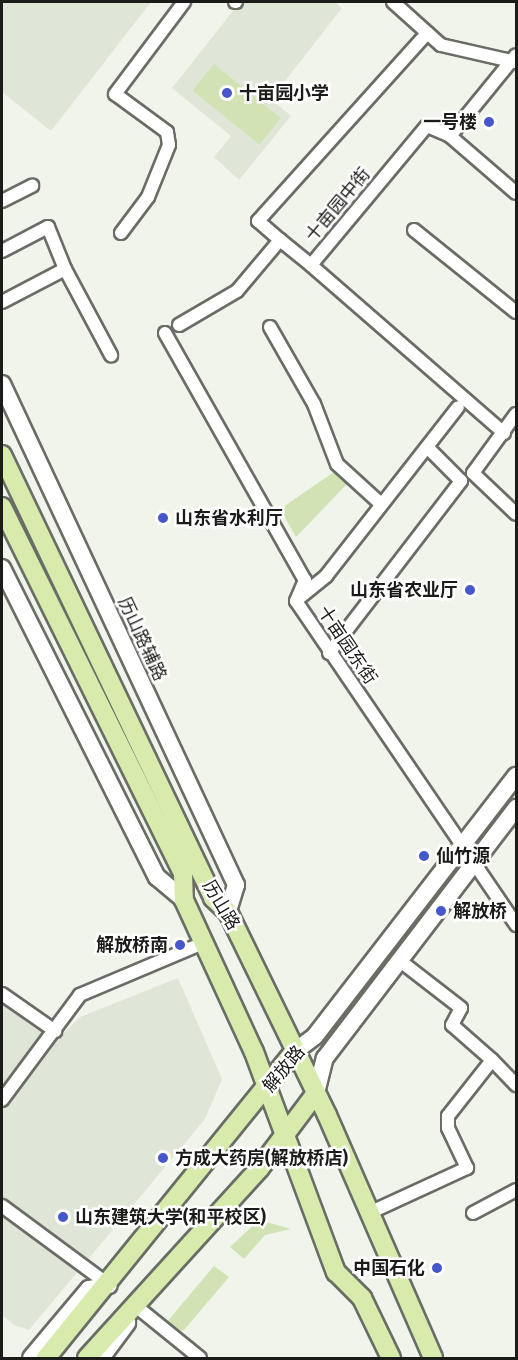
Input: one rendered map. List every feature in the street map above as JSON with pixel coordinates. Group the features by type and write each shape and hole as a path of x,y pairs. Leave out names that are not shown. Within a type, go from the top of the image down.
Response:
{"main road":[{"name":"历山路","path":"2,455 213,898 228,912 316,1094 433,1359"},
{"name":"历山路","path":"2,507 183,874 184,900 267,1089 336,1272 362,1298 391,1359"},
{"name":"解放路","path":"46,1359 109,1285 267,1089 294,1052"},
{"name":"解放路","path":"87,1359 137,1307 285,1139 316,1094"}],"street":[{"path":"121,233 148,197 169,144 167,132 116,94 184,2"},
{"path":"393,2 441,45 515,59 450,136 516,193"},
{"path":"311,266 258,221 427,33"},
{"name":"十亩园中街","path":"450,136 427,126 311,266 504,432"},
{"path":"2,201 32,186"},
{"path":"2,251 48,227 65,268 111,356"},
{"path":"414,230 516,312"},
{"path":"179,325 237,291 280,240"},
{"path":"2,302 65,268"},
{"path":"270,327 314,404 337,464 381,504"},
{"name":"十亩园东街","path":"165,333 305,580 296,601 329,653 463,843 516,925"},
{"name":"历山路辅路","path":"2,384 236,885 228,912"},
{"path":"296,601 326,576 458,407"},
{"path":"516,414 473,473 516,514"},
{"path":"329,653 460,480 427,447"},
{"path":"2,568 157,877 184,900"},
{"name":"解放路","path":"294,1052 315,1036 516,776"},
{"name":"解放路","path":"316,1094 325,1058 473,860 516,808"},
{"path":"2,1100 80,994 203,943"},
{"path":"399,960 461,1008 452,1025 492,1060 516,1085"},
{"path":"2,994 54,1030"},
{"path":"369,1213 467,1168 448,1128 448,1116 492,1060"},
{"path":"473,1213 516,1190"},
{"path":"2,1206 109,1285"},
{"path":"31,1359 89,1289 109,1285"},
{"path":"101,1359 137,1307 200,1359"}],"shaded area":[{"path":"2,2 151,2 51,131 2,92"},
{"name":"十亩园小学","path":"240,2 335,2 342,8 271,99 291,116 239,180 214,157 231,136 172,88"},
{"name":"山东建筑大学(和平校区)","path":"178,978 222,1079 205,1119 29,1330 14,1325 2,1315 2,999 56,1041 80,1017"}],"green space":[{"path":"214,64 281,118 259,145 193,90"},
{"path":"334,472 348,483 296,537 280,509"},
{"path":"259,1220 291,1229 265,1235 244,1259 230,1247"},
{"path":"214,1266 229,1277 184,1330 176,1332 166,1323"}],"place":[{"name":"十亩园小学","path":"227,93"},
{"name":"一号楼","path":"489,122"},
{"name":"山东省水利厅","path":"163,518"},
{"name":"山东省农业厅","path":"470,590"},
{"name":"仙竹源","path":"424,856"},
{"name":"解放桥","path":"441,911"},
{"name":"解放桥南","path":"180,945"},
{"name":"方成大药房(解放桥店)","path":"163,1158"},
{"name":"山东建筑大学(和平校区)","path":"63,1217"},
{"name":"中国石化","path":"437,1268"}]}
